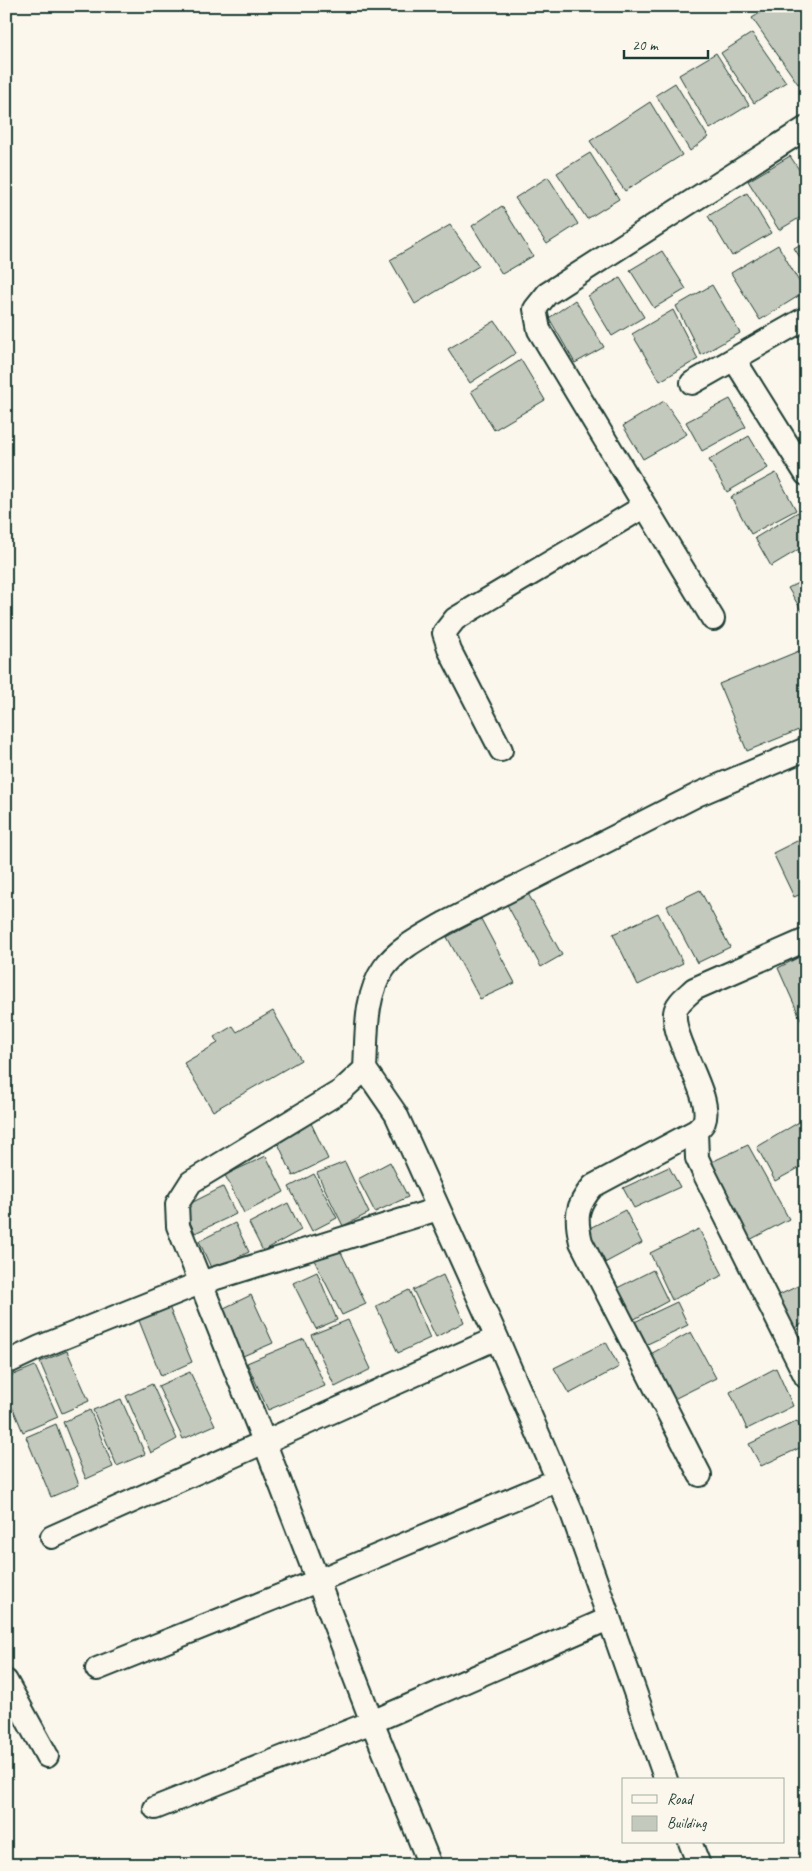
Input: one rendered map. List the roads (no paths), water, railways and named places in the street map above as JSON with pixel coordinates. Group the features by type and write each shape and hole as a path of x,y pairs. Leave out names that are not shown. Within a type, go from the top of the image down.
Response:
{"street":[{"path":"713,619 539,330 535,309 547,294 806,128"},
{"path":"692,383 806,318"},
{"path":"734,359 806,474"},
{"path":"501,750 450,651 444,633 455,619 645,506"},
{"path":"665,1778 572,1513 497,1338 396,1114 365,1069 371,993 384,967 410,945 445,923 700,794 806,749"},
{"path":"700,1475 581,1242 577,1212 581,1200 593,1186 696,1131 704,1123 706,1111 676,1026 675,1012 682,1000 694,989 806,940"},
{"path":"365,1069 341,1091 192,1182 177,1204 178,1226 430,1865"},
{"path":"696,1131 697,1158 806,1377"},
{"path":"6,1363 40,1347 200,1283 438,1209"},
{"path":"52,1537 497,1338"},
{"path":"97,1669 317,1581 558,1480"},
{"path":"155,1808 372,1722 608,1619"},
{"path":"6,1681 47,1756"},
{"path":"691,1844 699,1865"}]}
